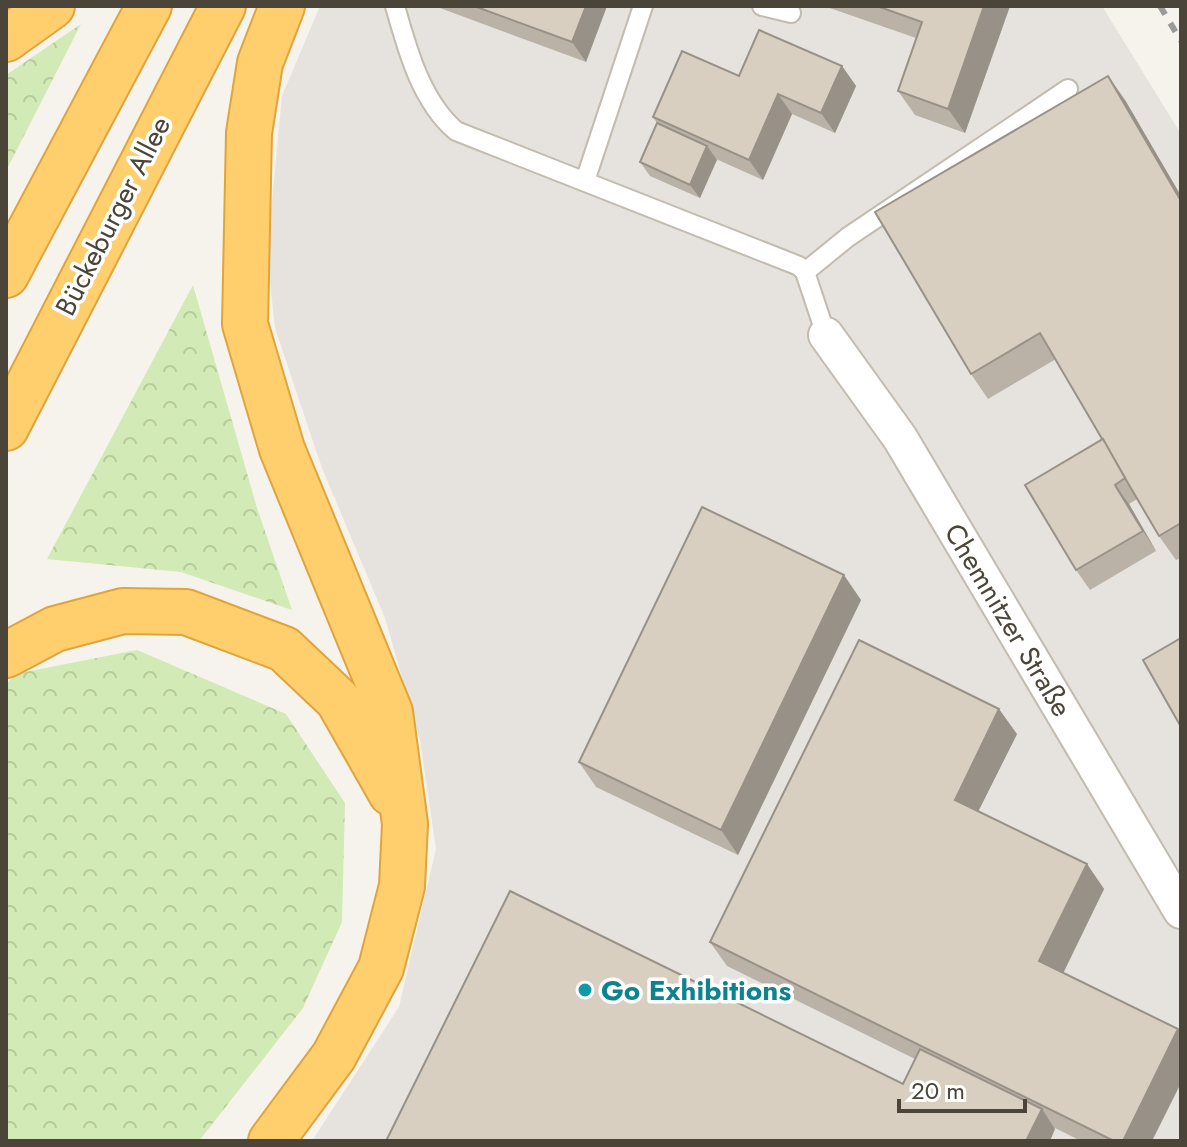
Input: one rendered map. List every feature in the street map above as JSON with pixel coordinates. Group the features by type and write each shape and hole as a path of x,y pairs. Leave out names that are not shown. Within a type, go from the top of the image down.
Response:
{"highway":[{"path":"6,39 52,6"},
{"path":"6,275 149,6"},
{"name":"Bückeburger Allee","path":"6,428 223,6"},
{"path":"271,1141 334,1056 381,968 402,886 405,824 390,712 282,449 245,324 249,133 260,63 282,6"},
{"path":"6,655 55,629 123,611 186,612 284,649 338,700 380,771 405,824"}],"street":[{"name":"Chemnitzer Straße","path":"826,335 900,438 1181,911"}],"lane":[{"path":"395,6 421,81 447,124 456,131 778,256 805,272 826,335"},
{"path":"585,181 643,6"},
{"path":"762,6 791,13"},
{"path":"805,272 873,219 1068,89"}],"shaded area":[{"path":"320,6 1102,6 1181,134 1181,1141 312,1141 399,1007 436,849 420,740 385,618 322,468 275,328 267,254 282,96"}],"green space":[{"path":"81,24 6,171 6,75"},
{"path":"193,285 257,508 292,610 181,572 47,559"},
{"path":"137,650 286,714 345,803 342,922 303,1008 199,1141 6,1141 6,685 15,674"}],"building":[{"path":"474,6 586,6 572,42"},
{"path":"877,6 984,6 948,109 898,91 922,22"},
{"path":"759,30 842,66 821,113 778,94 749,160 653,117 682,51 739,76"},
{"path":"1108,76 1181,201 1181,523 1159,536 1040,333 971,374 875,212"},
{"path":"657,123 707,146 690,185 640,162"},
{"path":"1103,439 1125,478 1115,485 1143,531 1076,570 1025,485"},
{"path":"702,507 844,575 721,830 579,762"},
{"path":"1181,638 1181,727 1143,660"},
{"path":"859,640 999,709 955,800 1087,864 1039,961 1178,1029 1123,1141 1114,1141 710,942"},
{"name":"Go Exhibitions","path":"510,891 903,1084 920,1049 1042,1109 1026,1141 386,1141"}],"railway":[{"path":"1160,6 1181,41"}],"place":[{"name":"Go Exhibitions","path":"585,990"}]}
